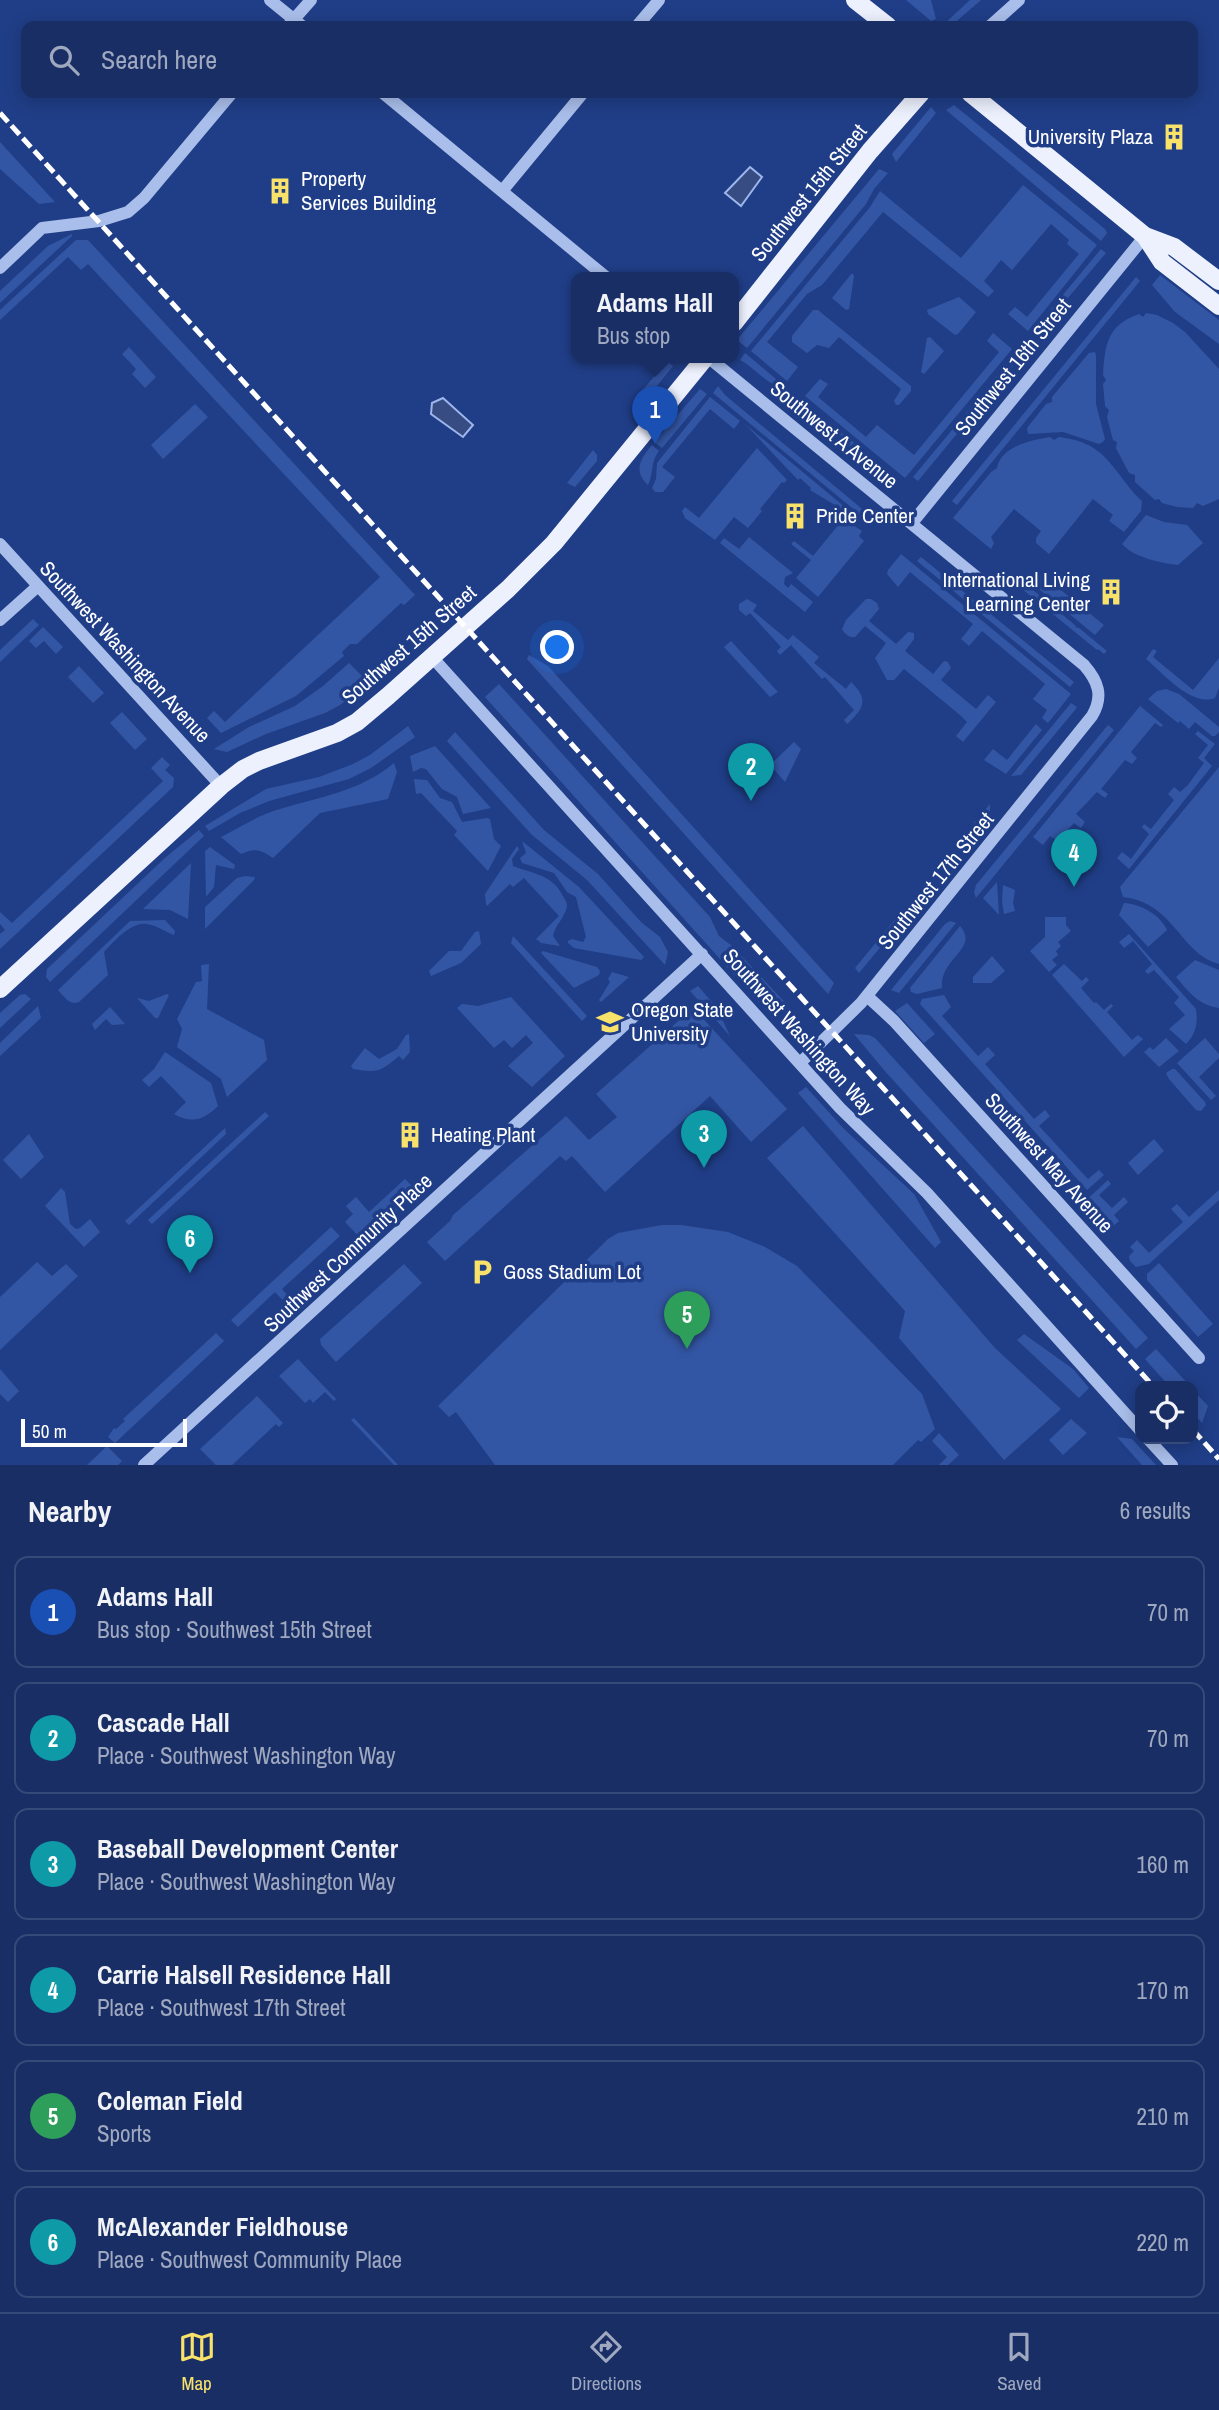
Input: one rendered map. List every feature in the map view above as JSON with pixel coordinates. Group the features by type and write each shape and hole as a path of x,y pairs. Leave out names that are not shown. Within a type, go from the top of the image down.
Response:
{"main road":[{"path":"855,0 882,21"},
{"name":"Southwest 15th Street","path":"739,317 870,151 917,98"},
{"path":"976,98 1145,236 1162,262 1219,306"},
{"path":"1145,236 1174,247 1219,281"},
{"name":"Southwest 15th Street","path":"0,989 221,786 243,769 316,742 357,722 432,657 554,544 703,363"}],"street":[{"path":"270,0 291,21"},
{"path":"296,21 311,0"},
{"path":"641,21 659,0"},
{"path":"996,21 1019,0"},
{"path":"0,268 42,228 99,221 128,212 144,198 228,98"},
{"path":"389,98 600,272"},
{"path":"502,191 579,98"},
{"name":"Southwest 16th Street","path":"912,523 1145,236"},
{"name":"Southwest A Avenue","path":"713,363 1084,665 1097,682 1099,690 1098,706 1092,716"},
{"name":"Southwest Washington Avenue","path":"0,544 221,786"},
{"path":"0,620 38,586"},
{"name":"Southwest Washington Way","path":"432,657 840,1108 936,1203 1135,1424"},
{"name":"Southwest 17th Street","path":"800,1063 867,996 1092,716"},
{"name":"Southwest Community Place","path":"144,1465 702,954"},
{"name":"Southwest May Avenue","path":"867,996 894,1021 1199,1358"},
{"path":"1153,1444 1172,1465"}],"shaded area":[{"path":"906,0 931,0 936,19 931,21"},
{"path":"970,0 981,0 957,21 947,21"},
{"path":"954,105 1105,229 1107,233 1101,241 946,110"},
{"path":"931,107 936,113 896,162 892,154"},
{"path":"0,142 55,202 39,204 0,169"},
{"path":"750,167 762,177 741,206 725,193"},
{"path":"879,169 888,173 874,189 866,204 747,348 739,342 739,338"},
{"path":"1023,185 1097,245 1028,331 1008,314 1015,307 1027,317 1079,254 1067,244 1069,240 1051,224 1012,270 1001,260 984,281 994,291 988,297 883,212 822,285 807,294 767,342 798,367 787,381 751,351 870,207 880,191 961,258"},
{"path":"72,234 0,303 0,291 48,246"},
{"path":"76,240 88,240 415,595 404,605 401,603 357,644 350,644 342,652 344,656 296,696 221,733 207,718 214,711 225,722 380,577 88,264 81,270 68,257 0,320 0,310"},
{"path":"1101,249 1106,253 1039,332 1032,332"},
{"path":"852,273 854,276 849,309 846,310 832,298"},
{"path":"1160,275 1219,320 1219,344 1175,312 1152,285"},
{"path":"1136,277 1140,281 957,505 952,501"},
{"path":"959,297 976,312 955,335 928,314 927,310"},
{"path":"813,310 818,310 911,386 911,391 899,405 894,401 901,389 839,337 829,348 817,345 807,353 792,342 792,336"},
{"path":"1146,313 1157,315 1185,332 1219,369 1219,499 1203,506 1197,503 1193,508 1177,507 1162,503 1159,499 1155,500 1135,482 1135,475 1129,473 1116,448 1117,442 1113,440 1103,384 1106,380 1103,375 1107,345 1120,324 1139,314 1143,317"},
{"path":"993,333 1012,349 905,478 805,396 820,379 828,384 818,397 866,437 877,425 914,455 999,352 987,341"},
{"path":"930,337 944,351 924,374 921,372 927,338"},
{"path":"129,347 156,377 145,388 132,374 136,369 122,354"},
{"path":"1095,352 1096,404 1105,439 1103,442 1099,444 1063,432 1028,434 1027,428 1046,404 1052,402 1052,397 1089,353"},
{"path":"745,353 783,385 780,387 769,382 740,360"},
{"path":"1016,353 1016,362 918,481 913,477"},
{"path":"665,363 673,366 644,402 637,397"},
{"path":"718,386 725,395 873,518 869,522 713,393"},
{"path":"700,389 707,394 662,448 654,442"},
{"path":"710,397 740,421 734,429 710,409 662,467 675,477 663,492 655,492 652,488 656,479 657,463"},
{"path":"443,398 473,425 463,437 431,414 432,403"},
{"path":"803,401 898,479 894,483 805,411"},
{"path":"195,404 208,417 163,459 151,445"},
{"path":"746,425 863,522 810,490 811,488 800,478 798,480"},
{"path":"1050,437 1054,440 1059,437 1076,440 1099,452 1142,501 1141,511 1124,532 1109,521 1113,515 1093,499 1049,554 1036,543 1041,531 1014,509 991,537 994,543 991,549 953,518 997,468 1004,454 1018,445"},
{"path":"652,445 659,451 654,459 648,485 641,475 640,465"},
{"path":"757,448 787,480 782,482 760,509 762,511 748,528 734,517 715,540 685,518 682,511 685,507 699,518"},
{"path":"593,450 597,461 575,487 567,483"},
{"path":"822,505 862,531 859,536 864,541 818,597 796,578 811,560 791,544 794,541 813,556 840,523 821,507"},
{"path":"1146,515 1164,522 1187,525 1203,543 1178,565 1140,556 1122,544"},
{"path":"749,537 793,573 785,577 784,584 788,588 791,584 813,602 805,612 720,543 724,538 739,549"},
{"path":"901,554 1071,694 1048,723 1042,718 1047,710 1033,699 1045,684 982,631 969,646 961,639 973,624 910,572 898,587 887,574"},
{"path":"921,557 1074,682 1070,687 917,561"},
{"path":"1014,574 1107,651 1104,654 1097,650 1010,579"},
{"path":"1041,574 1104,625 1095,635 1034,585"},
{"path":"747,599 757,605 753,611 788,640 793,635 819,657 814,663 846,689 851,682 857,688 862,704 847,724 844,720 854,710 825,677 822,679 791,645 780,655 777,651 781,647 750,613 746,616 739,610 739,604"},
{"path":"866,599 877,603 879,609 869,621 896,644 908,632 914,633 914,639 905,651 933,674 944,661 948,662 951,668 941,680 976,709 988,695 996,702 963,742 956,736 967,722 904,669 894,680 887,680 875,658 886,643 865,626 855,637 843,631 846,620"},
{"path":"33,619 39,625 0,662 0,650"},
{"path":"43,627 63,647 56,654 44,641 36,648 29,641"},
{"path":"731,641 778,692 770,697 724,647"},
{"path":"1153,649 1157,651 1153,657 1193,690 1219,658 1219,688 1215,698 1196,698 1178,687 1146,659"},
{"path":"529,655 548,666 834,983 828,994 527,659"},
{"path":"349,663 369,683 340,705 227,752 214,749 249,727 295,706"},
{"path":"79,666 104,693 93,703 68,677"},
{"path":"499,684 710,917 719,936 732,946 794,1012 775,1007 765,1009 485,697"},
{"path":"1166,689 1179,694 1219,727 1219,732 1212,736 1195,722 1189,729 1148,699 1157,691"},
{"path":"1071,703 1077,707 1075,710 1021,775 1011,776"},
{"path":"1140,706 1163,725 1161,727 1155,723 1131,752 1137,758 1132,764 1125,760 1101,789 1108,794 1105,798 1097,792 1076,814 1085,822 1081,828 1074,823 1059,842 1050,836 1043,845 1033,837"},
{"path":"122,712 147,739 135,750 110,723"},
{"path":"1036,724 1042,730 1006,774 984,760 993,749 1007,760"},
{"path":"1108,725 1114,730 976,898 976,885"},
{"path":"408,726 415,737 371,768 349,779 269,801 240,813 209,831 205,826 266,789 319,777 353,764 370,755"},
{"path":"1198,731 1215,744 1204,758 1212,766 1129,869 1117,858 1122,852 1131,859 1149,834 1142,827 1144,824 1151,829 1174,800 1168,794 1174,787 1180,792 1204,763 1198,758 1208,745 1195,734"},
{"path":"455,732 544,830 598,874 641,922 660,937 668,952 665,965 587,880 532,835 447,741"},
{"path":"794,742 801,749 785,782 770,765"},
{"path":"435,746 491,808 463,814 457,797 442,789 426,769 413,772 410,756"},
{"path":"162,757 170,765 165,770 174,778 173,787 0,949 0,934 5,930 0,924 0,912 12,923 163,781 151,768"},
{"path":"394,763 397,772 388,799 320,813 273,858 257,850 241,854 221,837 272,812 354,787"},
{"path":"1219,767 1219,964 1194,950 1154,908 1123,897 1120,887"},
{"path":"414,779 427,780 440,798 452,802 462,822 490,819 494,839 501,846 488,871 454,835 457,831 421,793 416,794"},
{"path":"990,804 990,815 960,852 954,847"},
{"path":"199,830 204,836 50,982 46,977 47,969 166,857"},
{"path":"522,841 579,887 644,957 641,960 574,948 568,943 572,939 583,942 586,937 576,897 567,892 554,873 522,863 520,858 526,853"},
{"path":"517,846 519,849 512,859 513,866 548,879 559,889 566,902 566,910 553,936 560,946 541,943 536,939 559,916 524,878 513,887 510,884 487,906 486,904 485,894"},
{"path":"210,847 235,865 234,869 216,865 214,887 206,897 205,851"},
{"path":"191,863 188,919 170,910 143,909"},
{"path":"255,877 205,929 205,907 237,878"},
{"path":"997,882 999,915 983,898"},
{"path":"1003,885 1015,890 1015,911 1004,914 1002,902"},
{"path":"1124,903 1149,911 1160,919 1167,930 1148,947 1119,915"},
{"path":"897,917 902,921 859,973 855,968"},
{"path":"1045,917 1066,917 1066,925 1071,931 1058,942 1061,946 1056,951 1058,955 1052,960 1057,965 1049,972 1030,951 1045,937"},
{"path":"165,920 175,931 174,935 154,926 141,924 118,938 104,952 108,975 79,1002 70,1002 58,990 130,921"},
{"path":"950,921 956,923 899,993 891,990 945,924"},
{"path":"960,926 965,934 965,941 946,969 942,988 917,994 911,992 910,988"},
{"path":"479,931 481,944 461,963 431,976 429,971 449,951 461,951 475,932"},
{"path":"1129,934 1196,1009 1196,1028 1186,1044 1169,1029 1185,1015 1174,1003 1179,997 1154,970 1148,974 1145,971 1152,964 1133,941 1124,948 1119,942"},
{"path":"513,936 587,1016 582,1021 511,943"},
{"path":"543,951 597,967 599,975 574,988 541,953"},
{"path":"992,956 1005,971 991,983 973,983 973,977"},
{"path":"1195,960 1219,970 1219,1008 1200,1001 1176,977"},
{"path":"209,964 207,1009 264,1040 267,1060 227,1097 221,1079 177,1047 182,1029 177,1019 196,982 202,981 201,965"},
{"path":"1064,964 1082,981 1086,977 1089,980 1081,988 1094,1003 1104,1010 1111,1004 1113,1006 1107,1012 1132,1040 1138,1035 1143,1039 1124,1057 1052,975"},
{"path":"612,972 629,977 601,1002 599,1000 610,982 608,979"},
{"path":"698,986 717,1008 730,1036 690,991"},
{"path":"25,994 31,999 0,1028 0,1013 20,995"},
{"path":"169,995 158,1018 137,998 149,1001"},
{"path":"944,995 951,1007 942,1016 978,1056 988,1047 995,1055 985,1064 1034,1119 1045,1110 1050,1116 1039,1126 1088,1179 1099,1170 1104,1175 1087,1190 920,1004 922,999"},
{"path":"511,997 565,1056 532,1087 508,1066 533,1043 526,1035 512,1048 504,1040 494,1048 457,1008 462,1004 478,1006"},
{"path":"907,1003 935,1034 924,1043 895,1011"},
{"path":"38,1006 41,1018 0,1056 0,1043"},
{"path":"110,1007 125,1024 112,1025 106,1019 95,1030 92,1024"},
{"path":"693,1008 787,1109 751,1142 710,1096 605,1192 572,1156 566,1161 560,1156 445,1261 427,1242 453,1215 566,1116 589,1140 617,1117 596,1094"},
{"path":"409,1034 410,1052 403,1060 399,1056 374,1071 353,1069 351,1066 365,1048 379,1059 397,1049"},
{"path":"854,1034 875,1038 1148,1338 1136,1349"},
{"path":"1166,1038 1179,1051 1159,1067 1144,1052 1150,1047 1153,1050"},
{"path":"1205,1038 1219,1054 1219,1058 1199,1077 1216,1096 1211,1100 1177,1063"},
{"path":"165,1052 211,1083 218,1106 213,1111 192,1120 180,1117 174,1114 186,1102 161,1076 149,1087 142,1080 154,1069"},
{"path":"1175,1069 1205,1102 1206,1105 1201,1111 1196,1110 1169,1079 1166,1073"},
{"path":"806,1087 844,1129 914,1194 941,1242 935,1248 798,1093"},
{"path":"265,1112 269,1116 152,1224 148,1220"},
{"path":"803,1126 995,1348 1061,1409 1004,1460 899,1338 905,1311 767,1158"},
{"path":"225,1128 226,1134 129,1225 125,1221"},
{"path":"29,1134 44,1157 21,1179 3,1160"},
{"path":"1154,1139 1164,1151 1138,1175 1128,1163"},
{"path":"405,1179 418,1192 364,1242 345,1222 353,1214 346,1206 356,1197 369,1212"},
{"path":"1108,1180 1111,1184 1099,1195 1112,1208 1124,1197 1128,1202 1114,1215 1119,1221 1112,1227 1105,1221 1098,1225 1083,1208 1083,1203"},
{"path":"61,1188 65,1192 70,1224 76,1229 80,1228 90,1219 100,1232 84,1247 45,1206"},
{"path":"1219,1190 1219,1200 1149,1264 1136,1267 1130,1261 1129,1256 1134,1251 1130,1247 1137,1240 1149,1253 1183,1222 1171,1209 1177,1204 1189,1217"},
{"path":"662,1225 728,1232 765,1247 797,1266 922,1394 935,1429 921,1442 918,1440 893,1465 495,1465 456,1412 449,1417 438,1406 608,1239 618,1233"},
{"path":"331,1227 340,1236 282,1289 295,1304 290,1308 275,1292 238,1327 231,1320"},
{"path":"37,1262 52,1276 66,1264 78,1276 0,1350 0,1297"},
{"path":"1159,1263 1213,1324 1198,1337 1147,1280 1147,1274"},
{"path":"404,1264 422,1283 336,1362 321,1345 320,1339"},
{"path":"216,1333 224,1341 115,1443 108,1437 114,1428 125,1421 123,1419"},
{"path":"1024,1334 1073,1369 1089,1388 1079,1398 1017,1340"},
{"path":"1156,1349 1185,1381 1165,1381 1145,1359"},
{"path":"298,1359 336,1399 334,1401 325,1392 313,1403 310,1399 305,1403 279,1376"},
{"path":"0,1369 19,1391 8,1402 0,1394"},
{"path":"1198,1395 1208,1406 1202,1423 1198,1419"},
{"path":"257,1396 283,1423 279,1427 276,1424 232,1465 216,1465 200,1449"},
{"path":"354,1418 398,1465 394,1465 351,1420"},
{"path":"1071,1419 1087,1433 1063,1455 1049,1440"},
{"path":"939,1433 959,1455 948,1465 939,1465 947,1457 932,1441"},
{"path":"1117,1437 1132,1439 1156,1465 1142,1465"},
{"path":"107,1446 122,1461 118,1465 87,1465"}],"railway":[{"path":"0,113 1148,1381"},
{"path":"1198,1436 1219,1459"}],"place":[{"name":"University Plaza","path":"1174,137"},
{"name":"Property Services Building","path":"280,191"},
{"name":"Adams Hall","path":"655,444"},
{"name":"Pride Center","path":"795,516"},
{"name":"International Living Learning Center","path":"1111,592"},
{"name":"Cascade Hall","path":"751,801"},
{"name":"Carrie Halsell Residence Hall","path":"1074,887"},
{"name":"Oregon State University","path":"610,1022"},
{"name":"Heating Plant","path":"410,1135"},
{"name":"Baseball Development Center","path":"704,1168"},
{"name":"Goss Stadium Lot","path":"482,1272"},
{"name":"McAlexander Fieldhouse","path":"190,1273"},
{"name":"Coleman Field","path":"687,1349"}]}
